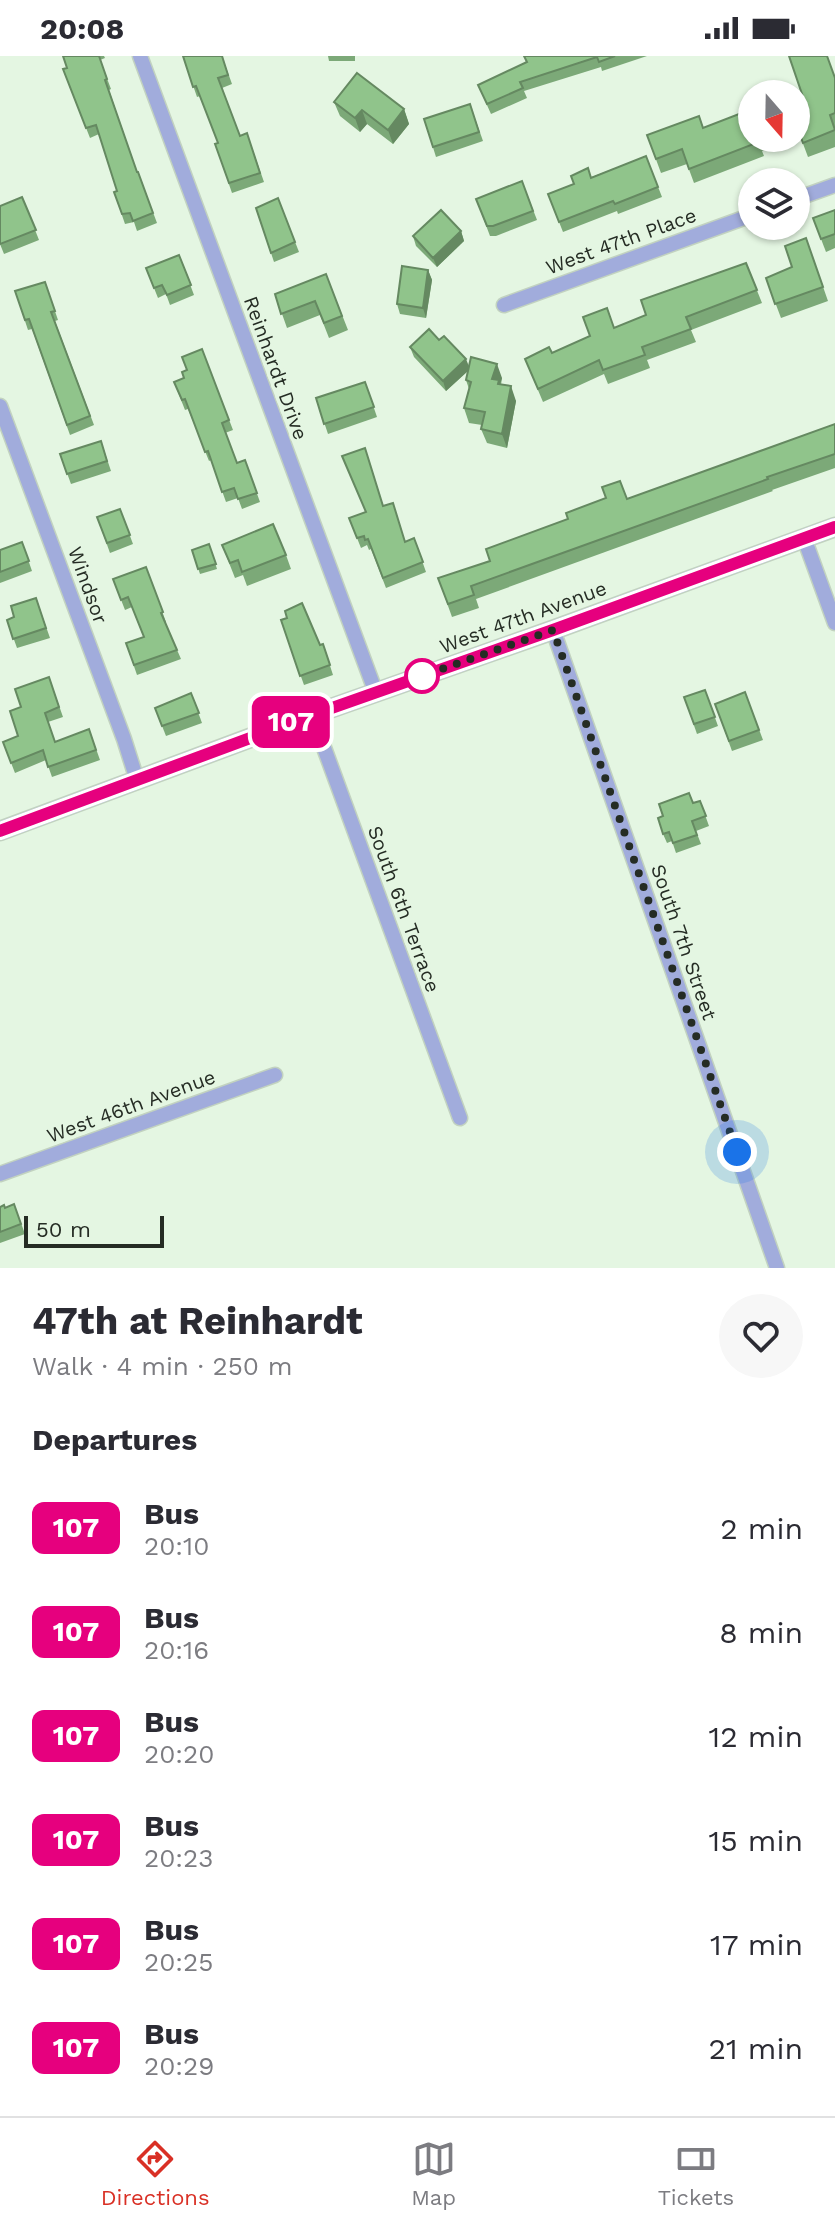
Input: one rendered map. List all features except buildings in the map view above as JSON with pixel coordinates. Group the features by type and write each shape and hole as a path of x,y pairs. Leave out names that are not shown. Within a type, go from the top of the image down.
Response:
{"street":[{"name":"Reinhardt Drive","path":"140,56 376,693"},
{"path":"810,194 835,185"},
{"name":"West 47th Place","path":"504,305 738,220"},
{"name":"Windsor","path":"0,406 137,780"},
{"name":"West 47th Avenue","path":"0,831 835,527"},
{"path":"804,538 835,623"},
{"name":"South 7th Street","path":"553,630 777,1268"},
{"name":"South 6th Terrace","path":"312,715 460,1118"},
{"name":"West 46th Avenue","path":"0,1174 275,1075"}],"bus line":[{"name":"107","path":"0,831 835,527"}],"route":[{"path":"422,676 419,677 553,630 737,1152"}]}
